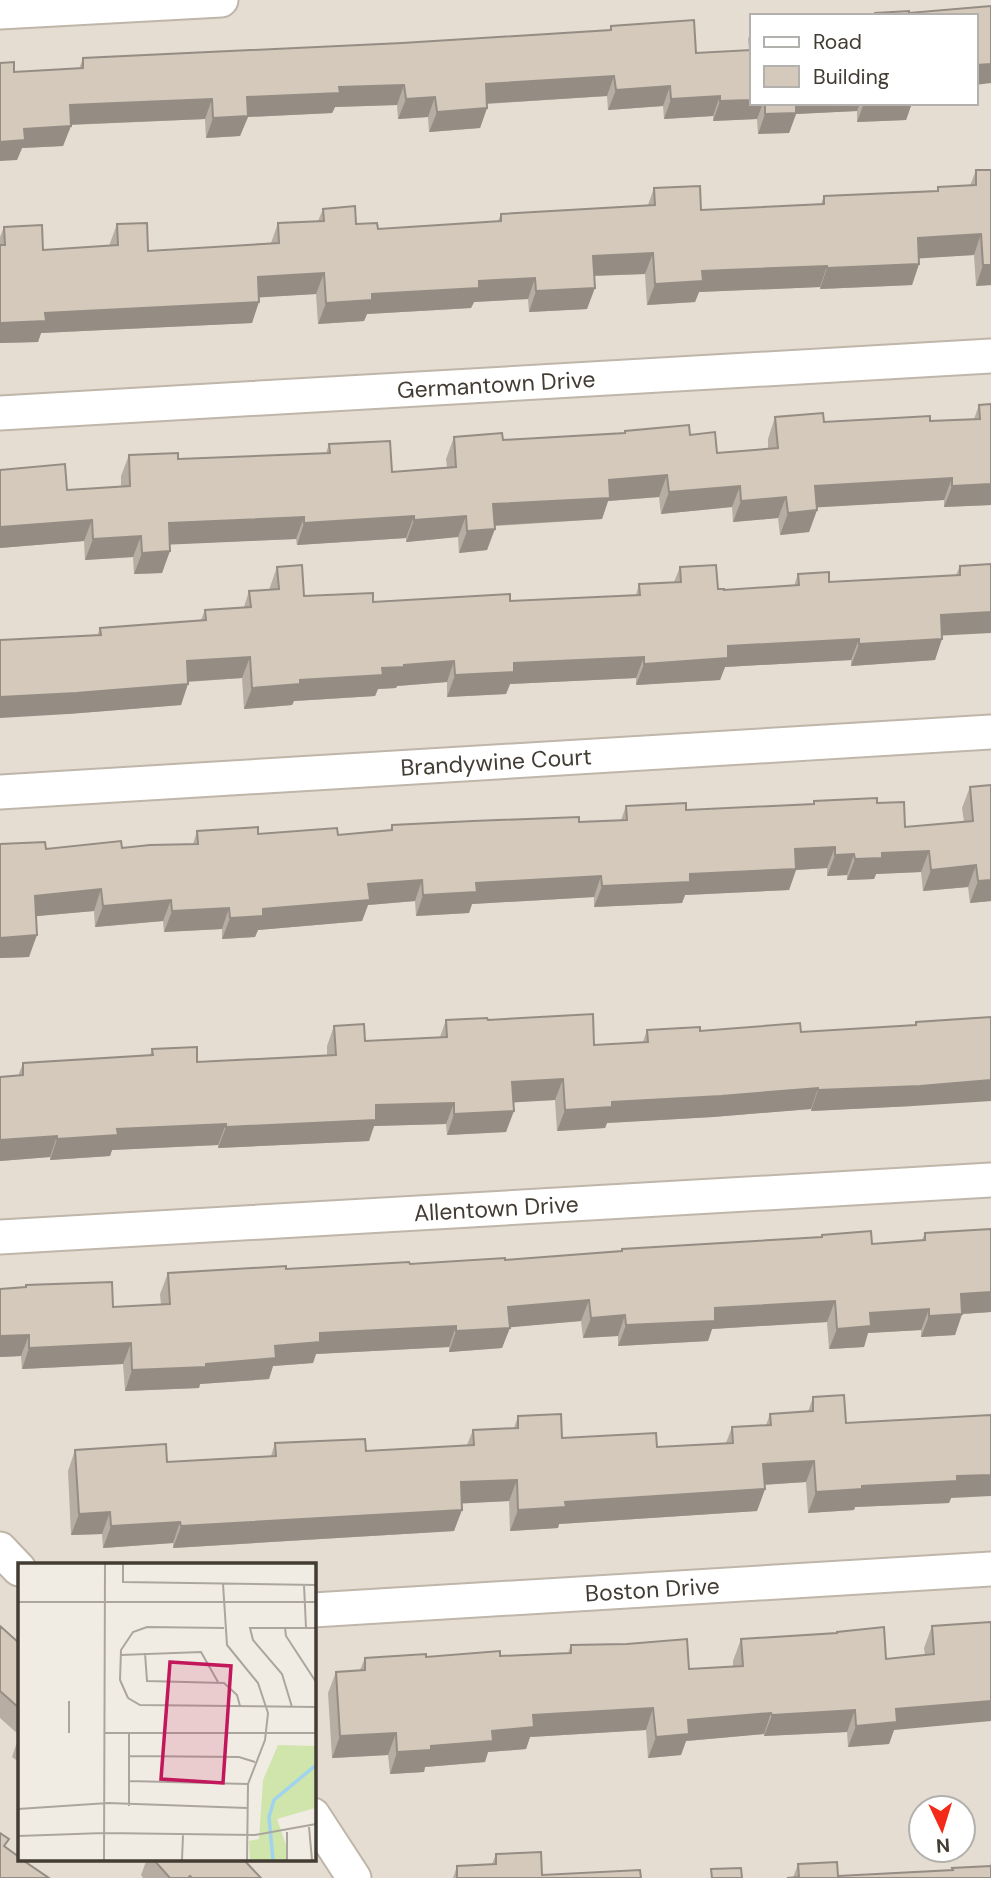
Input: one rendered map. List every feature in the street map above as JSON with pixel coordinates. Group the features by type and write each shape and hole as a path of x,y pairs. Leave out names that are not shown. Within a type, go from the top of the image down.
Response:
{"street":[{"path":"0,12 221,0"},
{"name":"Germantown Drive","path":"0,413 991,356"},
{"name":"Brandywine Court","path":"0,792 991,732"},
{"name":"Allentown Drive","path":"0,1237 991,1180"},
{"path":"0,1549 18,1568"},
{"name":"Boston Drive","path":"315,1610 991,1569"},
{"path":"315,1818 354,1878"}],"shaded area":[{"path":"0,0 991,0 991,1878 0,1878"}],"building":[{"path":"991,6 991,64 977,65 977,14 875,14"},
{"path":"694,20 696,53 750,50 750,100 720,101 720,96 671,99 670,86 616,90 614,76 486,84 487,108 437,112 435,97 406,99 404,85 339,87 340,93 247,97 248,116 213,118 212,99 70,105 71,126 24,129 25,140 0,142 0,63 14,62 14,72 83,68 83,58 402,43 611,30 611,26"},
{"path":"765,105 796,105 796,113 765,114"},
{"path":"976,170 991,170 991,265 983,265 981,234 918,238 919,264 702,271 703,281 655,284 653,253 593,256 595,288 536,291 535,278 479,281 479,288 372,294 372,300 326,303 324,273 258,277 259,302 45,313 46,321 0,323 0,245 5,245 4,227 42,225 43,250 118,245 117,224 147,223 148,251 279,243 278,223 324,221 323,209 355,206 356,224 377,223 378,229 501,221 501,214 655,205 654,188 700,186 701,210 824,204 824,196 938,191 938,187 976,185"},
{"path":"991,404 991,484 952,486 952,478 815,486 817,510 788,513 786,497 741,501 740,486 669,492 667,475 609,480 610,498 493,504 495,529 467,531 466,516 414,520 414,516 304,523 304,517 169,523 170,551 142,553 141,536 93,539 92,520 0,527 0,470 65,464 67,490 130,486 129,455 178,453 178,459 330,453 329,444 390,441 392,472 456,467 454,437 502,433 503,440 625,433 689,425 690,435 715,432 717,453 778,448 775,417 823,413 824,422 930,416 930,421 980,419 979,405"},
{"path":"991,564 991,612 941,615 942,639 859,644 859,639 728,646 728,658 644,664 644,657 514,663 514,672 455,675 454,661 382,668 383,675 300,680 300,684 252,688 250,657 187,661 188,684 0,697 0,640 101,635 100,628 206,620 205,610 251,607 249,591 279,589 277,567 302,565 304,596 373,593 373,602 510,594 510,601 640,595 639,584 681,582 680,567 716,565 718,589 724,590 799,585 798,574 829,572 829,582 960,575 960,566"},
{"path":"991,785 991,880 978,881 976,865 931,870 929,851 882,853 882,858 855,859 854,854 835,855 835,847 795,849 796,869 690,874 690,882 602,886 601,876 476,883 477,892 423,895 422,880 368,884 370,900 263,909 263,916 230,918 229,908 172,911 171,900 103,906 101,889 35,896 37,935 0,938 0,844 45,842 46,849 121,841 122,848 198,844 197,831 258,827 258,834 337,828 338,835 392,830 392,825 579,817 579,822 627,820 626,806 686,803 686,810 877,798 877,803 904,802 905,827 973,821 970,787"},
{"path":"593,1014 594,1045 648,1042 647,1030 700,1027 700,1031 800,1023 801,1032 991,1017 991,1080 612,1102 612,1107 565,1110 563,1079 512,1082 514,1111 454,1114 454,1103 376,1105 376,1120 117,1129 118,1135 0,1140 0,1077 23,1075 23,1063 153,1055 152,1049 197,1047 197,1062 336,1055 334,1026 364,1024 365,1041 447,1037 446,1020"},
{"path":"991,1229 991,1292 961,1294 962,1314 929,1316 929,1309 870,1313 871,1326 837,1329 835,1301 715,1308 715,1321 626,1325 625,1315 591,1318 589,1300 508,1307 510,1328 456,1331 456,1326 320,1333 320,1342 275,1346 276,1358 206,1364 206,1367 132,1370 131,1343 29,1348 29,1335 0,1336 0,1289 26,1285 112,1282 113,1307 170,1304 168,1273 286,1266 286,1269 505,1260 622,1249 822,1237 871,1231 872,1244 925,1240 925,1233"},
{"path":"844,1395 846,1423 991,1415 991,1475 957,1476 957,1481 862,1486 862,1489 816,1492 814,1461 763,1464 765,1489 565,1502 566,1507 518,1510 517,1480 461,1482 462,1510 181,1526 180,1522 111,1526 110,1512 79,1514 75,1450 166,1444 167,1462 276,1456 275,1443 365,1439 366,1451 474,1445 473,1430 518,1428 518,1416 561,1414 562,1438 656,1433 657,1447 733,1443 732,1427 771,1425 770,1414 813,1411 813,1397"},
{"path":"991,1622 991,1701 896,1709 897,1722 856,1726 855,1710 771,1713 688,1720 689,1734 656,1737 653,1708 533,1715 534,1727 492,1731 493,1741 431,1746 431,1750 397,1752 396,1733 340,1736 336,1672 365,1670 365,1658 426,1654 426,1657 500,1651 500,1656 571,1653 571,1645 687,1639 689,1669 743,1666 741,1639 884,1627 886,1659 934,1654 932,1626"},
{"path":"0,1626 18,1642 18,1707 0,1691"},
{"path":"0,1833 9,1839 4,1846 18,1856 18,1860 22,1860 49,1878 0,1878"},
{"path":"541,1852 542,1875 640,1870 641,1878 457,1878 457,1866 496,1864 496,1854"},
{"path":"154,1860 244,1860 261,1878 190,1876 170,1878"},
{"path":"837,1862 838,1876 991,1866 991,1878 787,1878 799,1877 798,1864"},
{"path":"741,1868 742,1878 712,1878 711,1869"}]}
